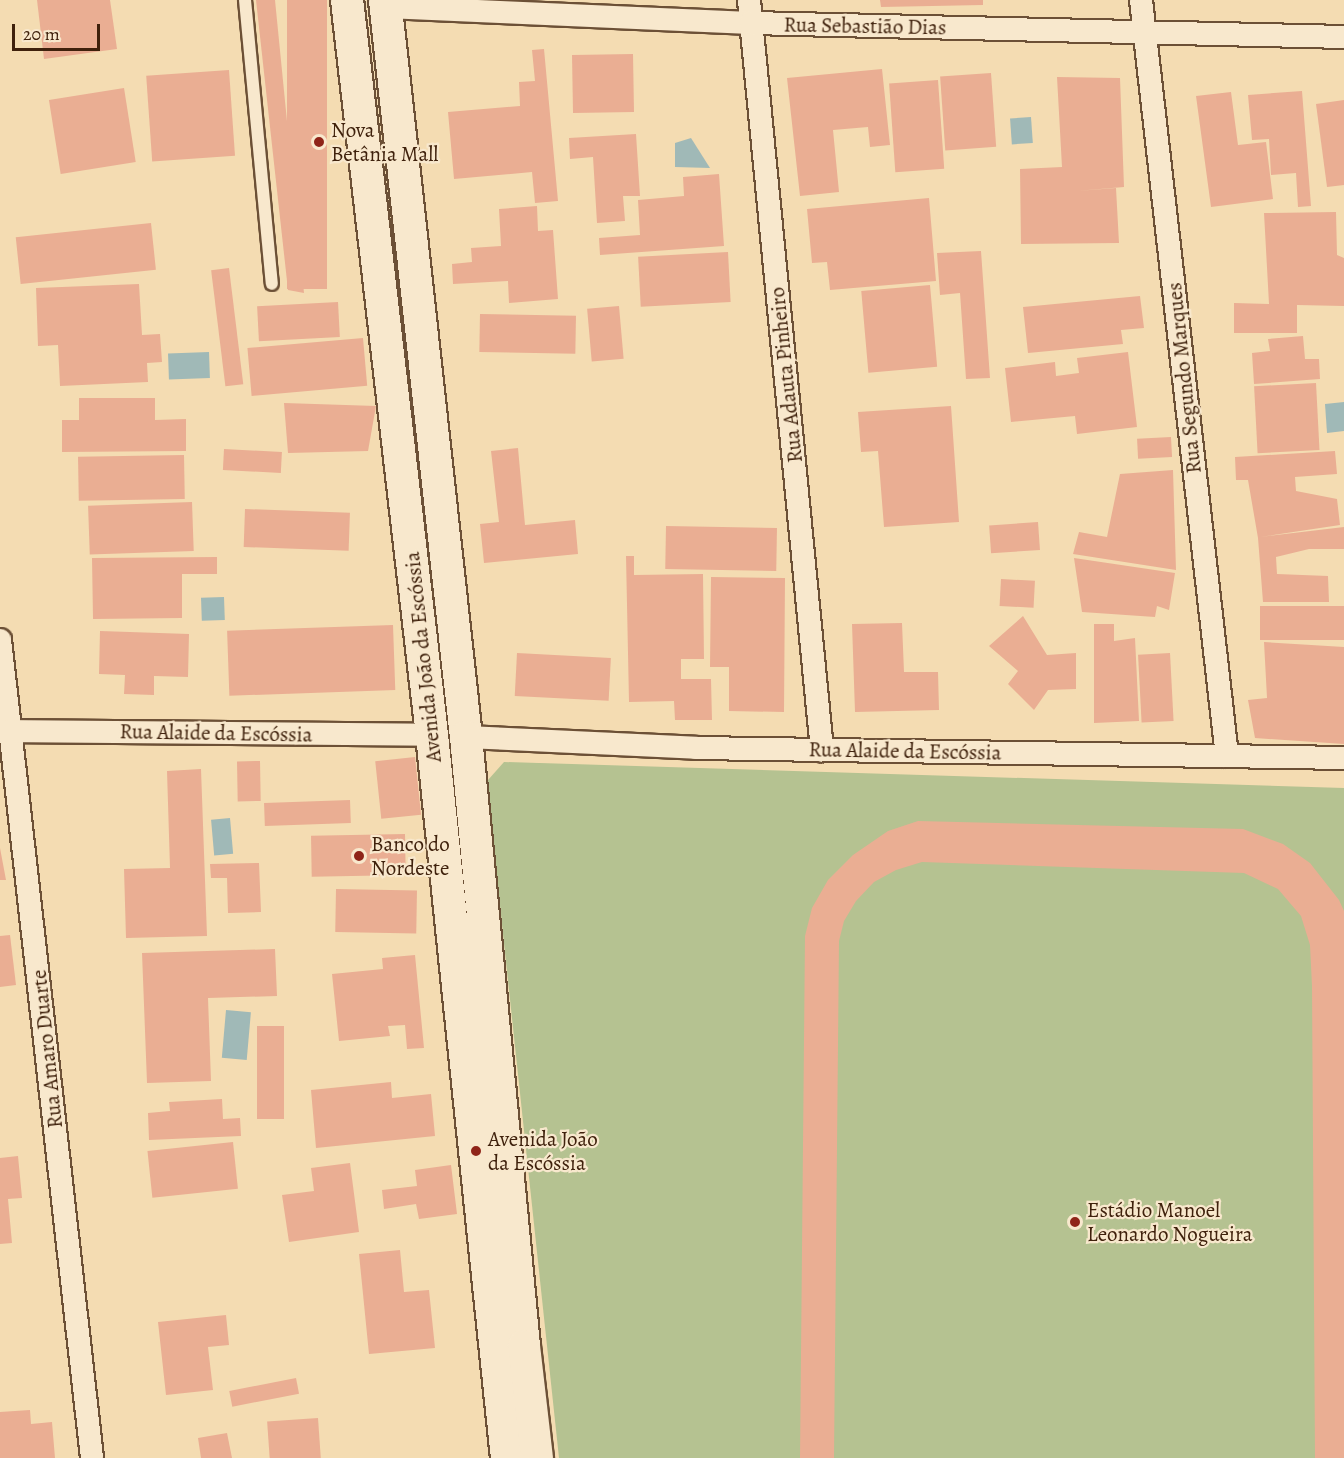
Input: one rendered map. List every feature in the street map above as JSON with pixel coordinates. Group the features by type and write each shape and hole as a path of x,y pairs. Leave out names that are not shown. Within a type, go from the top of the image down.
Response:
{"main road":[{"name":"Avenida João da Escóssia","path":"347,0 432,735 507,1458"},
{"name":"Avenida João da Escóssia","path":"385,4 466,737 524,1346 537,1458"}],"street":[{"name":"Rua Adauta Pinheiro","path":"748,0 822,750"},
{"name":"Rua Segundo Marques","path":"1141,0 1227,756"},
{"name":"Rua Sebastião Dias","path":"385,4 751,23 1344,37"},
{"name":"Rua Amaro Duarte","path":"0,640 6,731 92,1458"},
{"name":"Rua Alaide da Escóssia","path":"6,731 432,735"},
{"name":"Rua Alaide da Escóssia","path":"466,737 696,748 1344,758"}],"lane":[{"path":"245,0 272,284"}],"green space":[{"path":"504,762 1344,788 1344,1458 559,1458 489,803 488,780"}],"water":[{"path":"1031,117 1033,143 1012,144 1010,118"},
{"path":"691,138 710,168 675,167 675,143"},
{"path":"209,352 210,378 169,379 168,353"},
{"path":"1344,402 1344,431 1327,433 1325,404"},
{"path":"224,597 225,620 202,621 201,598"},
{"path":"230,818 233,854 214,856 211,820"},
{"path":"226,1010 251,1012 247,1060 222,1058"}],"building":[{"path":"37,0 110,0 117,49 44,59"},
{"path":"256,0 275,0 304,293 288,290"},
{"name":"Nova Betânia Mall","path":"287,0 327,0 327,289 287,289"},
{"path":"880,0 983,0 983,5 881,7"},
{"path":"544,49 558,201 535,203 532,172 454,179 448,112 520,106 519,82 535,81 532,50"},
{"path":"633,54 634,112 573,113 572,55"},
{"path":"882,69 890,145 870,147 868,127 833,130 839,192 800,196 787,78"},
{"path":"229,70 235,156 152,162 146,76"},
{"path":"991,73 996,147 945,150 940,77"},
{"path":"1057,77 1120,78 1124,187 1076,191 1116,188 1119,243 1021,244 1020,169 1062,167"},
{"path":"938,80 944,169 895,172 889,83"},
{"path":"124,88 136,162 61,174 49,100"},
{"path":"1302,91 1311,206 1298,207 1296,173 1271,175 1269,139 1252,140 1248,95"},
{"path":"1231,92 1238,145 1266,142 1273,199 1211,207 1196,96"},
{"path":"1344,100 1344,185 1327,187 1316,104"},
{"path":"636,134 640,196 623,196 625,221 597,223 593,157 570,159 569,138"},
{"path":"719,174 724,246 600,255 599,238 640,235 638,200 684,196 683,177"},
{"path":"929,198 936,281 830,290 827,262 812,263 807,209"},
{"path":"537,206 538,231 553,230 558,299 509,303 508,281 453,284 452,264 472,262 471,248 501,246 499,209"},
{"path":"1336,212 1337,255 1344,258 1344,306 1297,305 1297,333 1234,333 1234,303 1269,304 1264,213"},
{"path":"151,223 156,270 21,284 16,237"},
{"path":"981,251 990,378 966,379 960,293 940,295 937,253"},
{"path":"728,252 731,302 641,307 638,257"},
{"path":"229,268 243,384 225,386 211,270"},
{"path":"139,284 142,335 160,334 162,362 147,363 148,382 60,386 58,345 38,346 36,288"},
{"path":"930,285 937,367 868,373 861,291"},
{"path":"1140,296 1144,328 1121,330 1123,344 1028,353 1023,307"},
{"path":"338,302 340,337 259,341 257,306"},
{"path":"619,306 624,359 592,362 587,309"},
{"path":"480,314 576,316 575,354 479,352"},
{"path":"1303,336 1305,359 1319,359 1320,379 1254,384 1252,353 1270,351 1268,339"},
{"path":"363,338 367,386 252,396 247,348"},
{"path":"1128,352 1137,427 1077,434 1075,416 1011,422 1005,368 1055,362 1056,376 1079,373 1077,358"},
{"path":"1316,383 1320,450 1258,453 1254,386"},
{"path":"79,398 155,398 155,420 186,419 186,451 62,452 62,420 79,420"},
{"path":"284,403 376,406 368,451 288,453"},
{"path":"951,406 959,522 884,527 878,451 861,452 858,412"},
{"path":"1171,437 1172,457 1138,459 1137,439"},
{"path":"518,448 525,525 575,520 578,554 484,563 480,524 499,522 491,451"},
{"path":"224,449 282,452 281,473 223,470"},
{"path":"1335,451 1337,474 1295,477 1296,491 1337,499 1340,525 1260,537 1344,527 1344,549 1309,549 1276,557 1277,574 1328,576 1329,602 1263,602 1258,538 1248,480 1236,480 1235,457"},
{"path":"184,455 185,499 79,501 78,457"},
{"path":"1173,470 1176,570 1073,554 1079,532 1107,537 1120,474"},
{"path":"192,502 194,551 90,555 88,506"},
{"path":"245,509 350,513 349,551 244,547"},
{"path":"1038,522 1040,550 991,553 989,525"},
{"path":"666,526 777,528 776,571 665,569"},
{"path":"626,556 634,556 634,575 703,574 704,659 681,659 681,679 711,679 712,720 675,720 674,701 629,702"},
{"path":"217,557 217,574 182,574 182,618 93,619 92,558"},
{"path":"1074,558 1175,573 1169,610 1157,606 1155,617 1082,612"},
{"path":"711,577 785,578 784,712 729,711 729,667 710,667"},
{"path":"1001,579 1035,581 1034,608 1000,606"},
{"path":"1260,606 1344,606 1344,640 1260,640"},
{"path":"1023,616 1047,655 1076,653 1076,689 1048,690 1034,710 1008,684 1018,671 989,646"},
{"path":"902,623 904,672 938,672 939,710 855,712 852,624"},
{"path":"1094,624 1114,624 1114,641 1135,638 1139,721 1094,723"},
{"path":"393,625 395,690 229,696 227,631"},
{"path":"100,631 189,634 188,677 154,676 154,695 124,694 125,675 99,674"},
{"path":"1264,642 1344,647 1344,744 1255,738 1248,700 1267,698"},
{"path":"517,653 611,658 609,701 515,696"},
{"path":"1170,653 1174,721 1142,723 1138,655"},
{"path":"415,757 421,815 381,819 375,761"},
{"path":"237,761 260,761 261,801 238,801"},
{"path":"201,769 207,936 126,938 124,869 170,868 167,771"},
{"path":"350,800 351,823 265,826 264,803"},
{"path":"918,821 1243,829 1283,844 1310,863 1339,900 1344,911 1344,1458 1315,1458 1312,986 1310,945 1301,916 1278,889 1244,873 922,862 896,870 874,882 856,901 844,921 839,941 834,1458 800,1458 805,936 812,908 828,880 853,855 888,831"},
{"name":"Banco do Nordeste","path":"405,834 406,875 312,877 311,836"},
{"path":"0,848 6,880 0,880"},
{"path":"259,863 261,912 228,913 227,878 211,878 210,864"},
{"path":"336,889 417,890 416,933 335,932"},
{"path":"10,935 16,985 0,987 0,936"},
{"path":"275,949 277,996 208,998 211,1081 147,1083 142,953"},
{"path":"415,955 424,1048 407,1049 405,1025 388,1026 390,1036 339,1041 332,974 383,969 382,958"},
{"path":"257,1026 284,1026 284,1119 257,1119"},
{"path":"391,1082 392,1098 431,1094 435,1136 316,1148 311,1090"},
{"path":"222,1099 223,1119 240,1118 241,1136 149,1140 148,1113 170,1111 169,1102"},
{"path":"233,1142 238,1189 152,1198 147,1151"},
{"path":"18,1156 22,1198 8,1199 12,1243 0,1244 0,1158"},
{"path":"350,1163 359,1232 289,1242 282,1195 314,1191 311,1168"},
{"path":"451,1165 457,1214 419,1219 416,1204 384,1209 382,1190 417,1186 415,1170"},
{"path":"400,1250 404,1292 429,1290 435,1348 369,1354 359,1254"},
{"path":"226,1315 229,1345 208,1347 213,1390 166,1395 158,1322"},
{"path":"296,1378 299,1394 232,1407 229,1391"},
{"path":"30,1410 31,1424 52,1422 55,1458 0,1458 0,1412"},
{"path":"318,1418 321,1458 270,1458 267,1422"},
{"path":"227,1433 232,1458 201,1458 198,1438"}],"place":[{"name":"Nova Betânia Mall","path":"319,142"},
{"name":"Banco do Nordeste","path":"359,856"},
{"name":"Avenida João da Escóssia","path":"476,1151"},
{"name":"Estádio Manoel Leonardo Nogueira","path":"1075,1222"}]}
